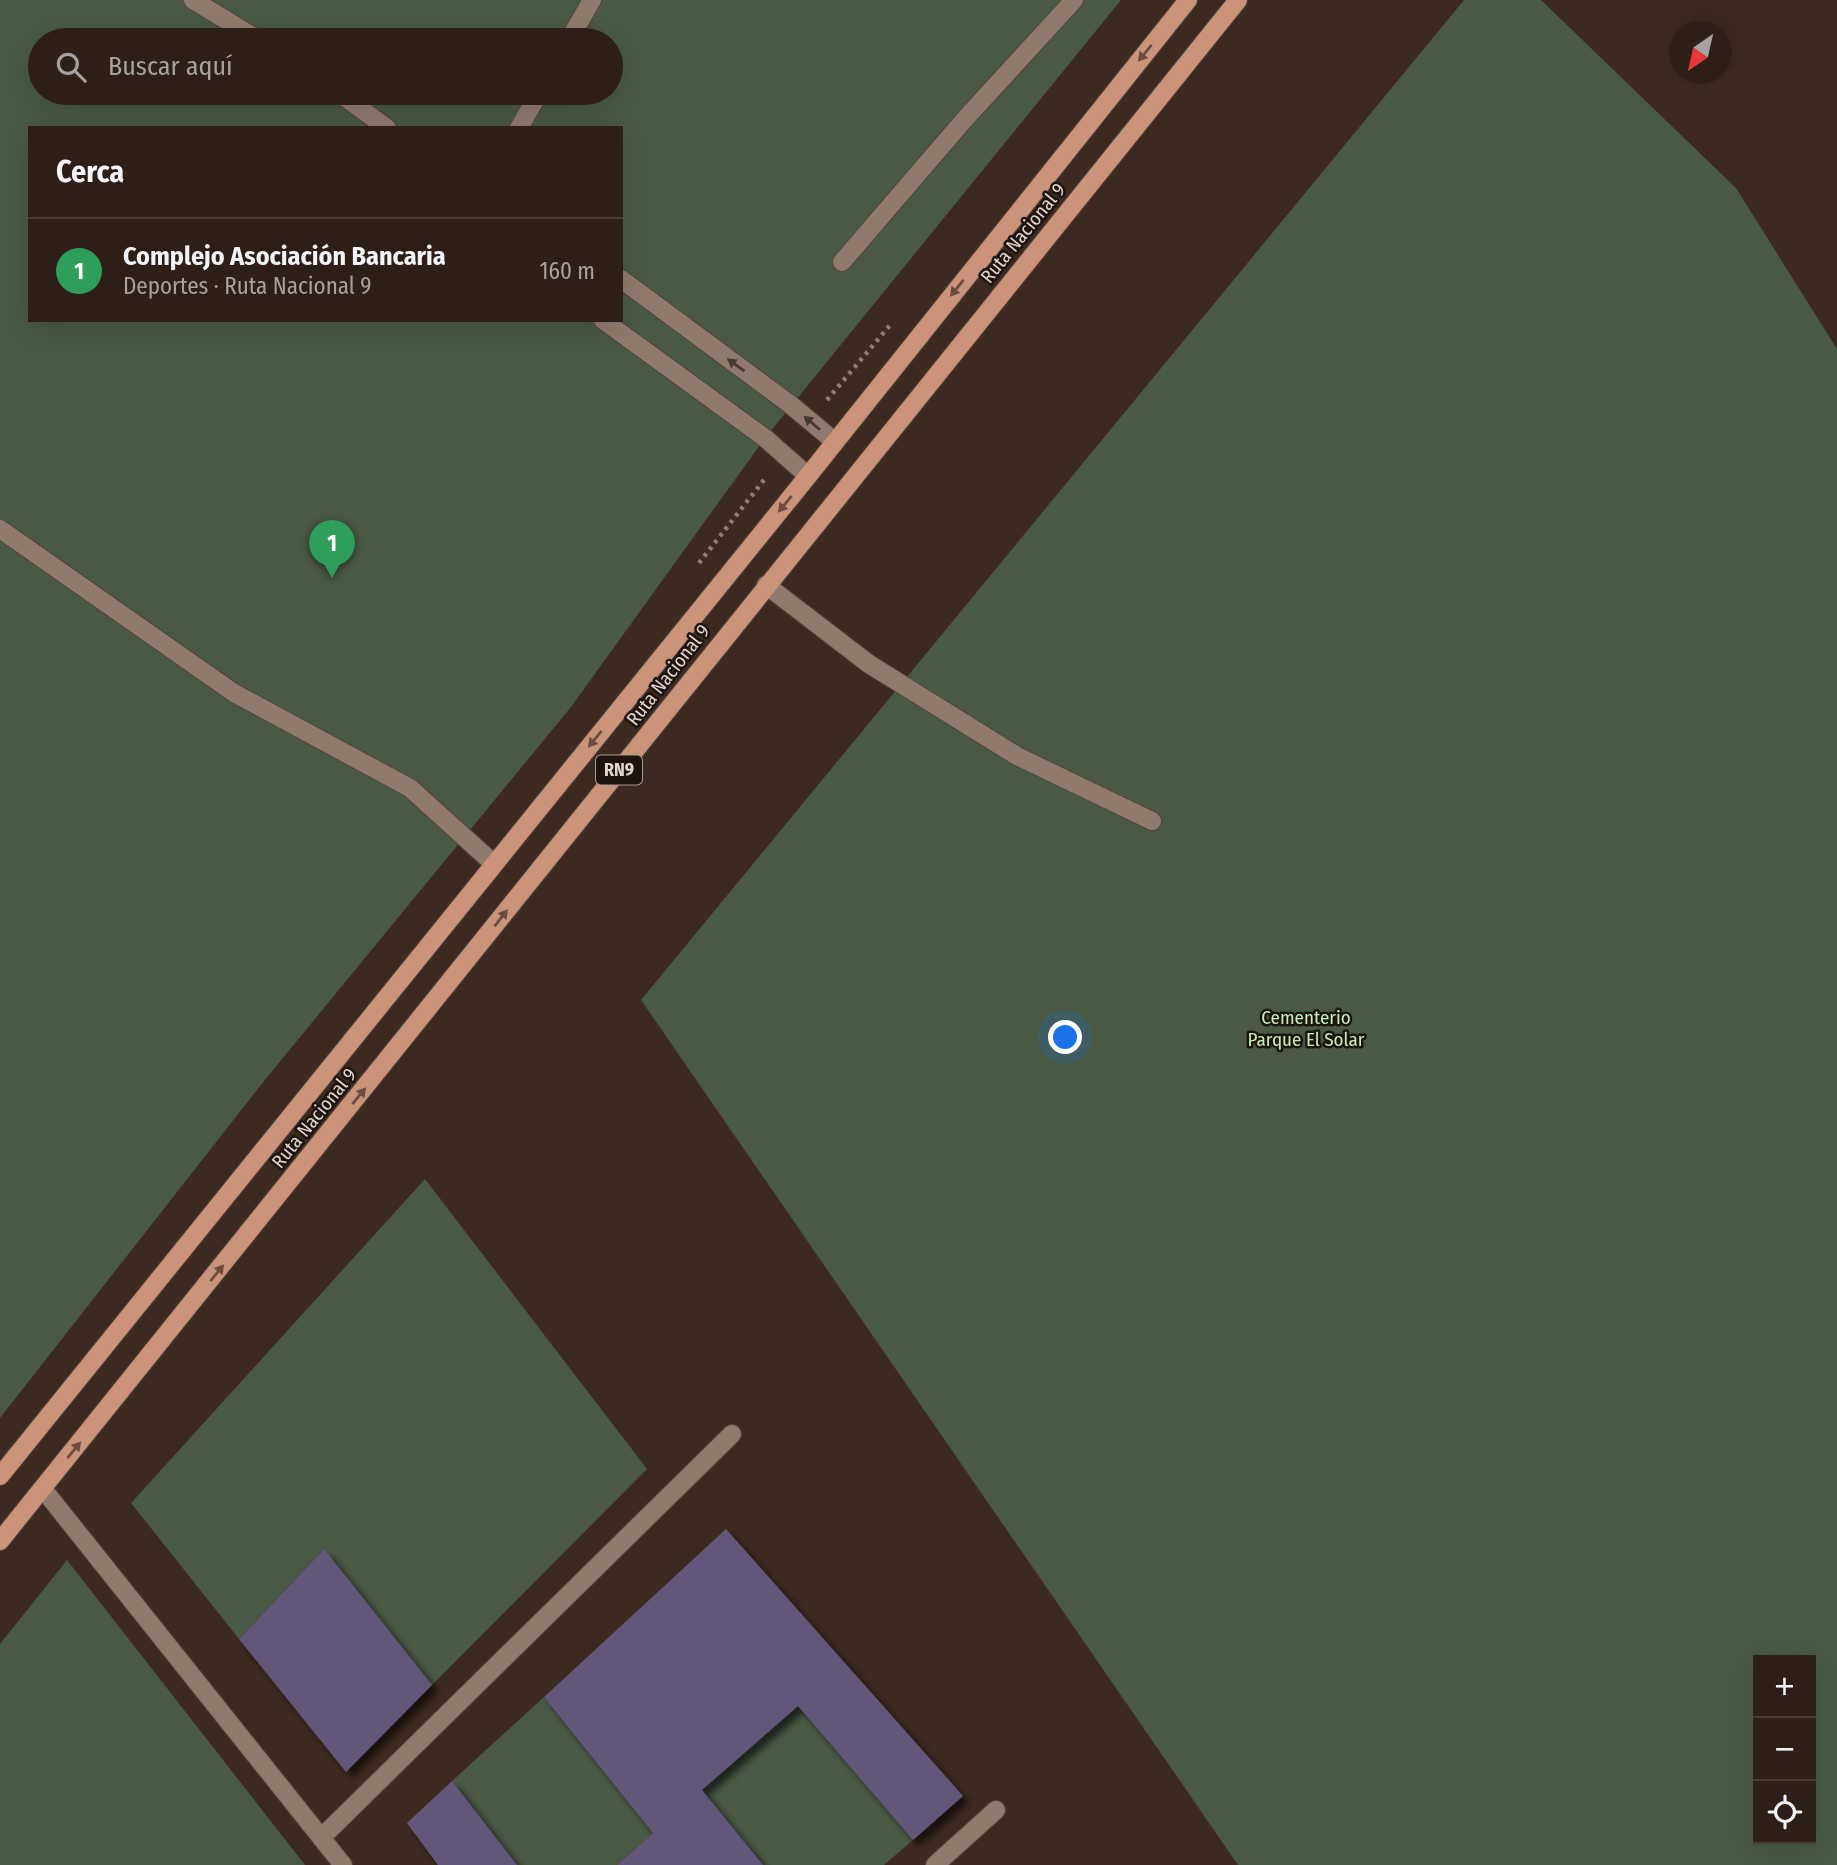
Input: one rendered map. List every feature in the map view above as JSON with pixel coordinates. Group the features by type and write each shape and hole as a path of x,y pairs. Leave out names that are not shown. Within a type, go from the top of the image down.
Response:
{"main road":[{"name":"Ruta Nacional 9","path":"0,1476 808,476 1188,0"},
{"name":"Ruta Nacional 9","path":"0,1541 1238,0"}],"street":[{"path":"193,0 239,28"},
{"path":"576,28 592,0"},
{"path":"842,262 964,120 1072,1"},
{"path":"355,105 384,126"},
{"path":"520,126 531,105"},
{"path":"623,280 791,405 834,441"},
{"path":"606,322 765,438 808,476"},
{"path":"0,529 234,693 410,788 494,864"},
{"path":"766,585 869,664 1017,756 1152,821"},
{"path":"321,1839 733,1434"},
{"path":"43,1489 343,1865"},
{"path":"935,1865 996,1810"}],"green space":[{"path":"0,0 1121,0 765,438 571,707 264,1081 0,1418"},
{"name":"Cementerio Parque El Solar","path":"1464,0 1541,0 1736,188 1837,349 1837,1865 1238,1865 641,1000"},
{"path":"425,1179 647,1469 432,1685 323,1550 239,1639 131,1503"},
{"path":"67,1560 305,1865 0,1865 0,1644"},
{"path":"544,1697 653,1833 617,1865 517,1865 452,1781"},
{"path":"798,1706 913,1840 884,1865 763,1865 702,1790"}],"building":[{"path":"726,1529 963,1796 913,1840 798,1706 702,1790 763,1865 617,1865 653,1833 544,1697"},
{"path":"324,1549 432,1685 346,1772 239,1639"},
{"path":"452,1781 517,1865 438,1865 407,1823"}],"place":[{"name":"Complejo Asociación Bancaria","path":"332,578"}]}
